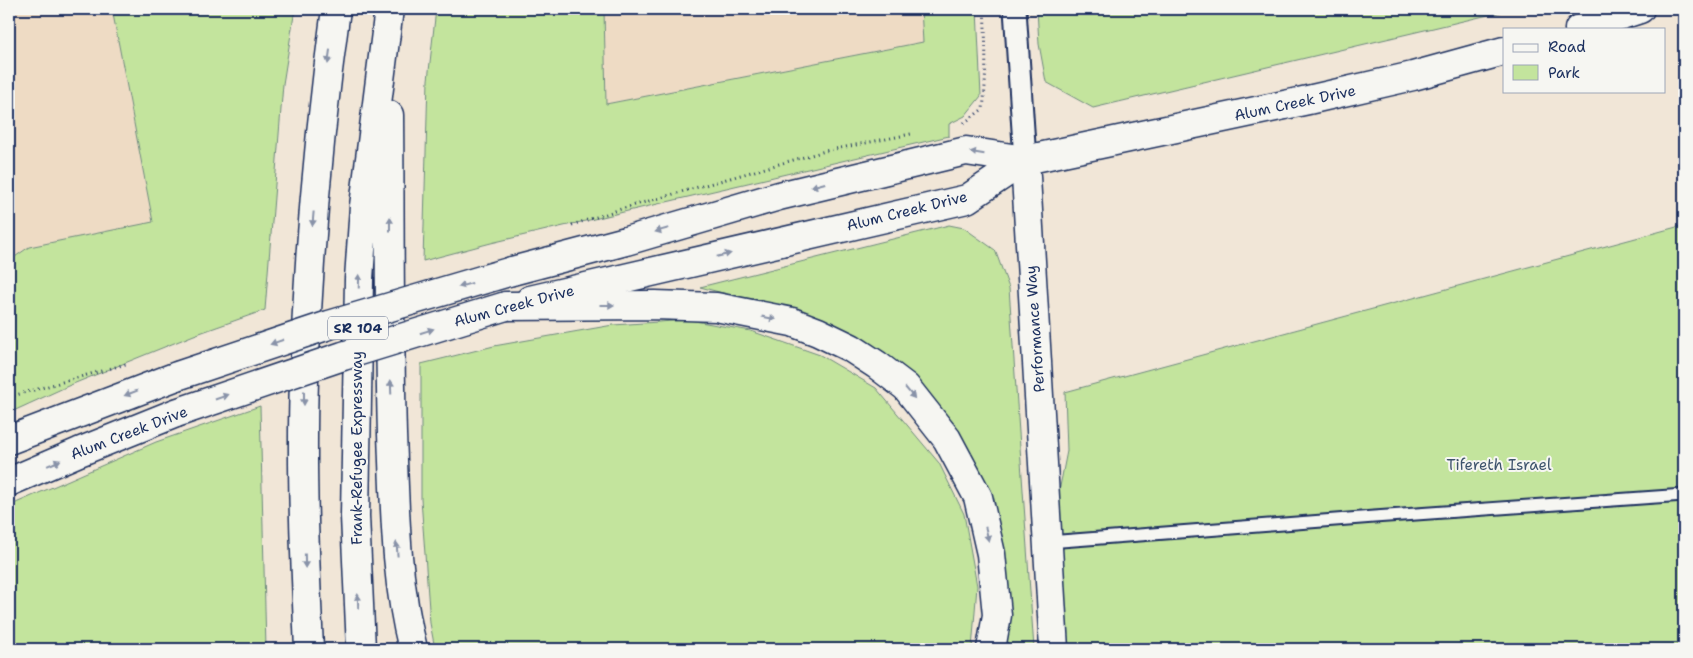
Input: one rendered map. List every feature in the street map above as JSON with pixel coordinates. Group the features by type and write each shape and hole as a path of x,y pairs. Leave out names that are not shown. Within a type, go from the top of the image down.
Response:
{"main road":[{"name":"SR 104","path":"309,649 303,465 308,288 325,88 336,9"},
{"name":"Frank-Refugee Expressway","path":"361,649 355,516 359,279 364,206 389,9"},
{"path":"389,9 390,351 395,526 403,602 413,649"},
{"path":"1582,28 1640,9"},
{"name":"Alum Creek Drive","path":"9,440 177,376 328,324 512,271 626,241 789,193 966,151 1025,160 1317,98 1413,76 1503,52"},
{"name":"Alum Creek Drive","path":"9,482 176,413 343,356 506,306 967,199 1025,160"},
{"name":"Performance Way","path":"1025,160 1054,649"},
{"path":"506,306 655,305 716,308 792,322 851,348 877,365 906,387 947,439 978,497 992,554 997,615 991,649"}],"street":[{"name":"Performance Way","path":"1015,9 1025,160"}],"lane":[{"path":"1048,542 1684,495"}],"path":[{"path":"955,125 964,123 983,109 987,54 984,9"},
{"path":"567,226 621,208 826,151 918,132"},
{"path":"9,397 131,363"}],"shaded area":[{"path":"9,9 112,9 153,223 29,247 9,261"},
{"path":"604,9 921,9 923,42 606,104"}],"green space":[{"path":"112,9 295,9 283,84 265,310 194,335 68,386 9,413 9,261 29,247 153,222"},
{"path":"436,9 604,9 606,104 923,42 921,9 977,9 981,96 965,116 949,124 949,136 491,243 423,261 428,80"},
{"path":"1037,9 1510,9 1093,108 1046,82 1039,44"},
{"path":"949,225 964,228 995,250 1009,288 1034,649 1002,649 989,492 952,421 904,367 852,334 799,313 700,287"},
{"name":"Tifereth Israel","path":"1684,225 1684,649 1066,649 1057,502 1067,451 1065,392"},
{"path":"689,320 751,331 820,355 876,388 939,463 964,514 977,586 972,649 435,649 430,623 421,499 421,364 494,346 613,325"},
{"path":"260,406 266,649 9,649 9,506 156,442"}]}
